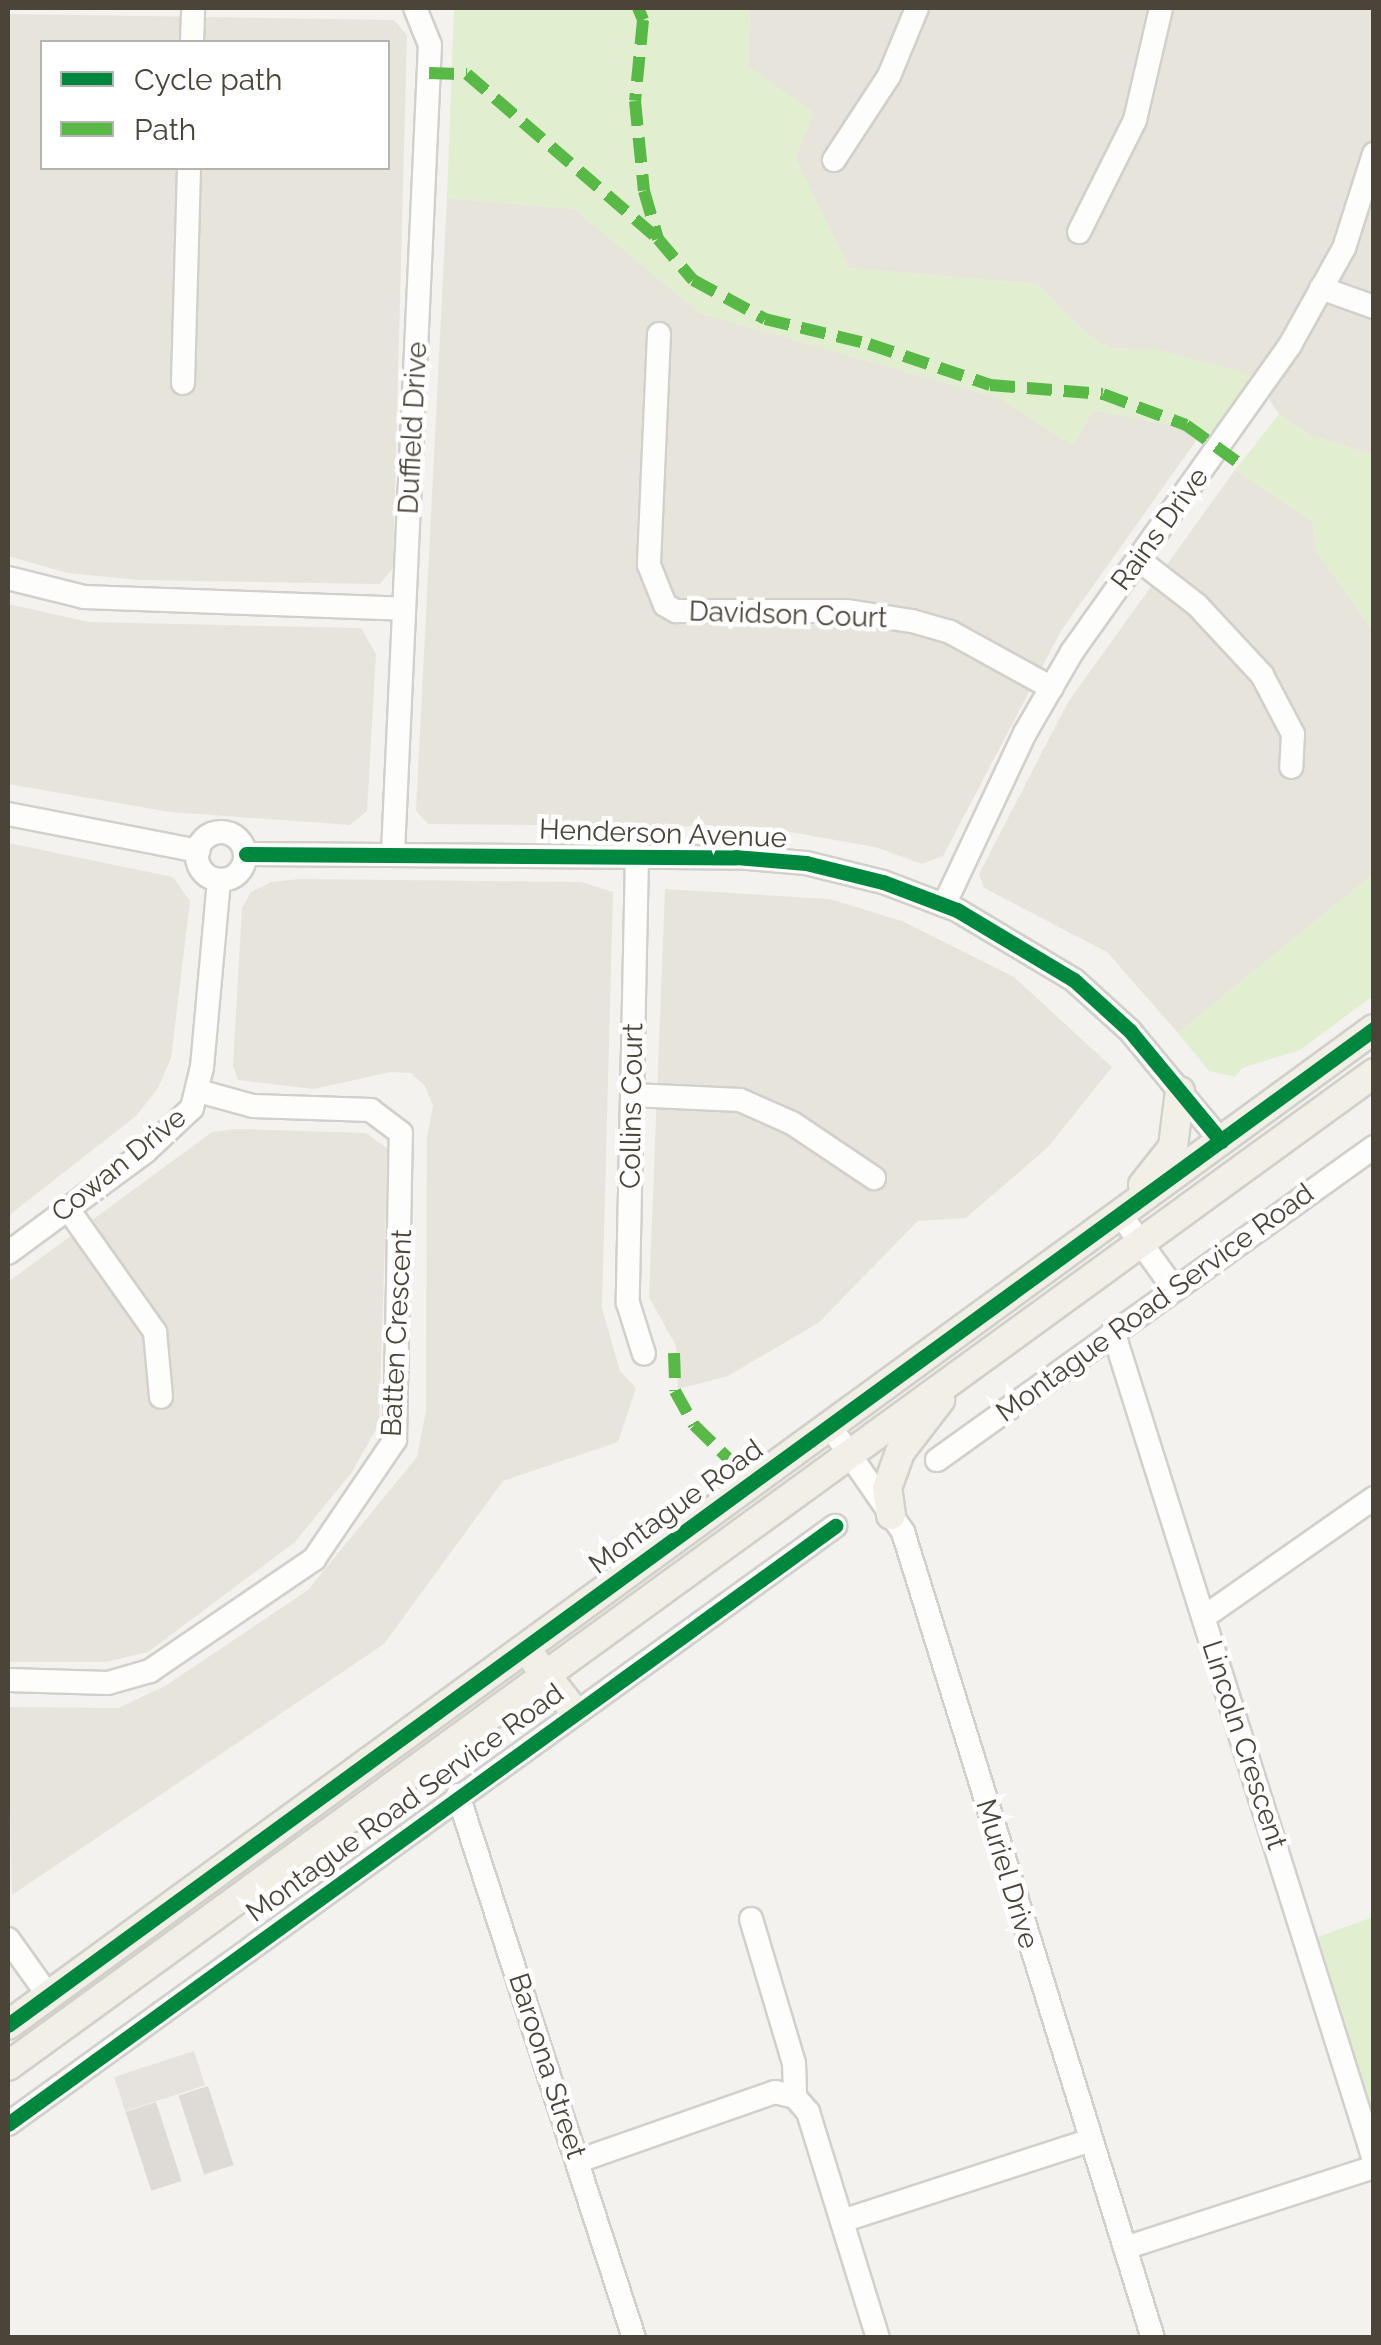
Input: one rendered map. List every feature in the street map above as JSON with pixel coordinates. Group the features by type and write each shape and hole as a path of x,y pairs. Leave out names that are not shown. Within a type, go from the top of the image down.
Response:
{"main road":[{"name":"Montague Road","path":"8,2024 1374,1029"},
{"path":"8,2066 1374,1073"},
{"path":"1120,1214 1173,1147 1180,1091"},
{"path":"1221,1140 1244,1167"},
{"path":"891,1515 888,1488 900,1452 963,1372"},
{"path":"524,1648 574,1711"},
{"path":"48,1995 68,2022"}],"street":[{"path":"192,40 193,8"},
{"name":"Duffield Drive","path":"393,853 430,46 415,8"},
{"path":"834,160 888,76 918,8"},
{"path":"1078,232 1135,120 1161,8"},
{"name":"Rains Drive","path":"944,905 1052,688 1290,345 1344,248 1374,154"},
{"path":"184,383 189,170"},
{"path":"1321,288 1374,307"},
{"name":"Davidson Court","path":"659,334 648,565 665,605 687,612 846,611 912,621 950,632 1052,688"},
{"path":"1139,560 1198,605 1262,676 1293,734 1291,766"},
{"path":"8,578 84,596 404,609"},
{"path":"8,814 198,852"},
{"path":"226,832 241,842 246,854 235,875 219,880 202,869 198,852 208,836 226,832"},
{"name":"Henderson Avenue","path":"246,854 637,856 806,863 944,905 1074,980 1130,1031 1221,1140"},
{"name":"Collins Court","path":"637,856 628,1303 644,1354"},
{"name":"Cowan Drive","path":"8,1253 180,1122 198,1091 219,880"},
{"name":"Batten Crescent","path":"8,1680 108,1683 150,1671 314,1559 395,1440 400,1133 370,1110 253,1106 198,1091"},
{"path":"632,1095 740,1100 792,1123 874,1178"},
{"name":"Montague Road Service Road","path":"937,1460 1374,1147"},
{"path":"68,1209 156,1332 161,1397"},
{"path":"1120,1214 1174,1288"},
{"name":"Lincoln Crescent","path":"1113,1331 1374,2163"},
{"name":"Muriel Drive","path":"830,1426 903,1532 1088,2141 1153,2338"},
{"path":"1204,1617 1374,1498"},
{"name":"Montague Road Service Road","path":"8,2124 834,1526"},
{"name":"Baroona Street","path":"458,1795 634,2338"},
{"path":"751,1919 794,2063 795,2097"},
{"path":"8,1939 48,1995"},
{"path":"578,2161 776,2092 795,2097 808,2112 878,2338"},
{"path":"842,2221 1088,2141"},
{"path":"1125,2248 1374,2163"}],"shaded area":[{"path":"750,8 1373,8 1373,455 1310,435 1279,414 1253,375 1158,350 1109,348 1083,331 1037,284 849,268 748,66"},
{"path":"8,14 394,20 407,35 393,568 380,584 140,580 67,573 8,556"},
{"path":"447,198 574,209 700,313 999,398 1073,445 1093,410 1203,431 1061,631 943,856 922,864 875,847 762,827 428,824 416,811"},
{"path":"1235,470 1312,521 1317,552 1373,631 1373,874 1178,1033 1107,952 984,888 979,874 1068,702"},
{"path":"8,604 89,622 361,628 376,654 367,811 350,825 170,812 8,784"},
{"path":"8,843 173,877 190,901 171,1058 158,1088 136,1116 8,1216"},
{"path":"271,882 581,882 613,892 602,1308 620,1371 636,1388 618,1442 503,1481 384,1644 12,1895 8,1707 118,1708 165,1686 308,1590 417,1457 426,1410 427,1138 433,1106 425,1086 411,1073 391,1072 314,1089 238,1080 233,1066 242,908 251,892"},
{"path":"665,889 830,899 902,921 1014,977 1112,1067 1049,1146 966,1218 918,1221 818,1323 728,1376 678,1389 676,1346 649,1297"},
{"path":"236,1129 366,1133 388,1149 379,1424 352,1472 295,1542 148,1652 106,1662 8,1662 8,1282 212,1132"},
{"path":"194,2051 205,2085 125,2111 114,2077"}],"green space":[{"path":"454,8 750,8 748,66 814,112 796,158 849,268 1037,284 1083,331 1109,348 1158,350 1254,375 1213,433 1093,410 1073,445 999,398 700,313 574,209 447,198"},
{"path":"1279,414 1310,435 1373,455 1373,631 1317,552 1312,521 1235,470"},
{"path":"1373,874 1373,996 1300,1050 1242,1068 1235,1077 1209,1071 1178,1033"},
{"path":"1373,1917 1373,2123 1315,1938"}],"building":[{"path":"208,2086 234,2165 204,2175 179,2096"},
{"path":"156,2102 182,2181 151,2191 126,2112"}],"marked path":[{"path":"638,8 643,20 635,101 644,191 658,239 693,280 765,319 869,344 990,385 1103,394 1186,425 1240,464"},
{"path":"429,73 467,74 657,238"},
{"path":"674,1353 675,1391 694,1425 739,1469"}],"cycle path":[{"path":"246,854 736,857 806,863 883,882 957,910 1074,980 1130,1031 1221,1141"},
{"path":"8,2025 1374,1029"},
{"path":"8,2124 835,1526"}]}
